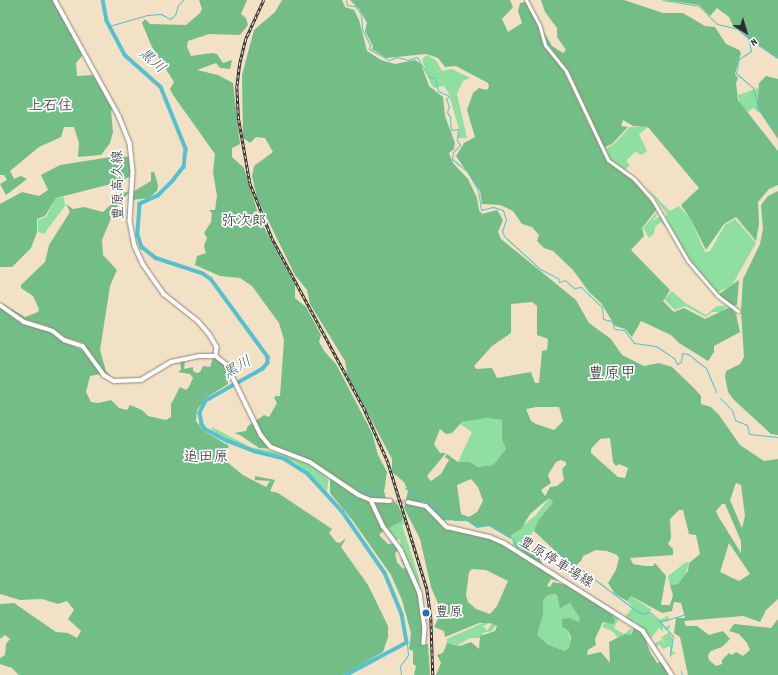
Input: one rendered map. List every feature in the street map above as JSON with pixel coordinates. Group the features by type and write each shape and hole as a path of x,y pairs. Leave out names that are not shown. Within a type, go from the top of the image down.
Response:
{"main road":[{"name":"豊原高久線","path":"55,0 119,116 130,143 133,173 129,215 139,257 151,277 164,294 198,321 210,335 217,347 216,356"},
{"path":"0,305 24,322 53,331 64,340 82,346 104,375 114,381 141,380 171,362 199,356 216,356 225,363 261,435 271,447 310,462 359,495 371,500 390,501"},
{"path":"371,500 383,526 401,550 420,593 425,627 424,643"},
{"name":"豊原停車場線","path":"408,502 424,505 447,527 490,537 504,543 643,631 672,675"}],"street":[{"path":"526,0 539,24 546,47 566,71 608,160 634,179 652,199 688,261 718,296 738,311"}],"green space":[{"path":"0,0 55,0 81,52 82,56 76,63 77,76 93,75 114,109 111,111 113,132 110,143 101,155 78,157 79,143 74,127 64,127 61,137 39,147 10,171 14,179 21,176 27,179 6,195 0,184 7,180 4,175 0,175"},
{"path":"199,0 247,0 241,14 246,18 248,25 240,35 209,34 188,41 187,47 191,56 212,53 217,54 223,63 232,60 230,69 220,68 216,63 197,70 218,75 233,83 240,144 232,148 232,157 244,168 260,220 295,285 295,298 306,307 321,335 319,342 325,352 336,364 372,433 378,455 387,472 384,492 386,499 367,497 310,461 276,449 259,448 240,435 234,433 246,431 248,426 264,415 269,417 277,403 274,398 276,396 280,396 284,340 279,323 252,286 240,278 220,276 195,265 197,256 206,253 204,246 207,238 204,233 211,222 212,213 209,210 215,210 217,196 213,172 215,154 173,95 170,89 174,82 151,45 142,23 145,19 150,24 186,25 200,13 202,9"},
{"path":"282,0 342,0 345,7 354,10 359,20 367,51 381,60 395,64 415,60 421,64 429,86 443,97 445,116 455,143 454,149 449,153 453,163 468,179 477,198 479,210 482,214 497,210 503,220 498,232 501,239 576,300 589,323 611,339 622,355 644,366 659,363 672,367 701,396 701,404 711,407 719,415 740,445 764,461 778,459 778,599 766,610 760,622 743,616 684,621 686,626 697,626 709,635 723,631 730,639 722,647 711,651 708,655 709,660 716,666 722,664 722,660 729,653 732,655 736,652 743,656 750,650 747,643 739,634 729,631 734,624 771,628 778,619 778,675 688,675 680,637 674,633 676,618 685,618 681,603 674,602 672,611 662,613 631,596 627,601 615,594 608,583 616,570 619,558 617,555 607,551 596,550 583,556 581,561 574,567 570,565 534,531 538,521 553,501 549,498 530,514 521,529 512,534 511,539 489,526 477,528 467,521 440,520 440,516 426,503 414,501 429,510 442,527 446,529 493,539 520,554 526,549 537,552 545,570 558,581 551,579 547,586 550,587 553,582 567,585 611,613 615,621 613,624 603,622 595,639 596,645 588,650 587,655 601,652 610,663 609,642 625,634 631,635 634,627 643,632 650,652 657,663 662,662 668,675 436,675 441,663 437,655 443,653 447,643 460,646 471,642 479,649 480,636 495,631 497,626 490,623 479,623 445,637 444,631 434,627 438,619 439,606 431,587 420,539 404,508 408,491 404,482 392,472 392,459 347,374 345,361 310,304 307,290 295,275 257,198 252,176 254,166 273,152 265,138 256,137 250,143 243,138 242,75 254,30 275,12","holes":["532,302 537,306 537,335 548,339 547,350 542,351 539,383 535,383 531,372 497,378 492,368 476,369 474,366 492,346 511,333 511,304","536,407 559,407 563,421 554,430 531,421 526,409","487,418 502,420 502,440 506,449 493,465 478,467 470,462 458,462 447,454 445,457 449,460 441,474 431,481 427,476 446,453 440,453 434,444 440,429 446,434 452,433 462,422","610,438 613,462 616,466 619,464 628,468 625,478 618,477 591,453 591,449 600,439","561,460 566,462 566,465 562,469 564,480 557,486 550,487 545,496 541,490 551,483 548,475 556,462","471,479 478,487 483,501 477,512 469,517 461,514 457,485","736,483 741,485 745,516 742,528 730,500","722,504 725,504 741,541 741,553 716,511","679,510 683,510 689,534 696,535 700,554 689,563 688,571 678,584 670,585 673,595 670,605 661,605 666,576 655,563 653,566 633,564 630,558 673,555 673,549 668,544 671,538 670,519","729,543 750,574 739,581 720,572","472,569 486,570 508,581 497,606 490,614 476,609 468,602 466,595 469,572","555,594 557,596 560,608 570,603 580,618 579,622 569,618 562,619 562,627 568,630 571,638 569,648 564,651 549,645 537,635 543,614 543,600 548,595"]},
{"path":"350,0 510,0 513,7 502,19 508,32 522,23 518,11 520,3 526,2 538,24 543,44 563,69 606,160 634,181 657,209 642,228 644,236 631,250 670,290 663,301 674,312 684,308 705,319 730,307 736,314 740,332 714,346 714,352 708,361 679,343 671,335 641,321 632,337 625,329 615,326 601,303 589,292 573,270 553,251 544,248 537,241 539,235 532,227 522,224 513,211 500,205 482,204 480,191 456,156 464,143 475,137 467,110 473,93 479,88 487,90 489,86 488,83 456,66 445,67 438,58 426,54 386,58 372,49 373,46 365,31 367,23 359,9"},
{"path":"541,0 624,0 663,13 683,13 705,26 715,27 726,44 739,50 741,53 735,74 738,78 736,83 738,100 778,151 778,185 769,189 758,202 759,224 756,241 736,217 724,224 706,250 690,218 681,205 699,188 648,127 633,126 623,120 621,126 628,127 613,143 604,148 569,72 547,43 542,29 552,46 563,53 566,50 557,37 557,28 545,12"},
{"path":"665,0 778,0 778,59 746,37 733,26 729,17 717,8 710,16 699,5"},
{"path":"426,55 436,60 442,71 452,69 470,78 463,81 457,94 467,138 458,138 459,129 449,94 444,86 434,88 431,84 422,60"},
{"path":"766,76 778,79 778,139 757,108 759,83"},
{"path":"758,88 759,113 753,108 748,112 740,104 738,95"},
{"path":"630,127 648,127 639,134 647,151 642,155 635,152 626,161 630,165 625,170 610,160 604,150 616,142"},
{"path":"117,156 131,157 132,176 111,184 56,198 45,216 37,219 37,232 31,248 12,267 0,267 0,204 22,192 39,196 48,190 41,175 60,165"},
{"path":"151,172 154,172 158,185 157,191 149,198 132,200 134,191 151,181"},
{"path":"649,190 670,211 679,206 690,218 705,252 710,251 725,225 735,219 756,243 732,285 717,293 709,285 689,261 666,217 667,214"},
{"path":"130,191 114,211 102,240 103,255 117,270 110,286 100,350 106,371 114,380 108,378 83,343 64,337 47,326 20,318 3,304 25,317 38,312 39,309 33,296 21,288 21,285 45,262 49,245 70,212 66,204 73,209 84,207 103,212 123,193"},
{"path":"778,191 778,435 771,434 734,400 728,392 725,377 726,371 740,364 744,357 741,311 743,279 760,244 763,229 761,205 768,196"},
{"path":"64,197 65,206 44,234 38,232 38,220 46,217 56,198"},
{"path":"658,211 656,217 651,222 662,215 669,230 661,222 655,227 654,234 649,238 643,228"},
{"path":"739,280 737,305 732,306 719,294"},
{"path":"672,291 684,302 706,315 717,306 728,306 721,312 712,312 706,317 685,306 675,310 664,299"},
{"path":"0,306 19,321 51,332 65,342 85,351 101,374 90,376 86,392 91,402 98,403 111,400 119,408 127,410 130,405 142,410 148,416 166,420 171,417 171,404 180,387 186,390 189,387 193,378 190,374 178,372 181,370 180,361 185,360 184,369 193,367 193,371 197,373 200,372 203,366 210,367 213,358 219,359 225,365 228,384 207,397 197,410 196,421 204,431 229,446 222,458 243,475 266,487 270,481 255,480 255,476 275,480 270,491 278,493 332,529 329,533 336,542 340,543 346,538 341,547 368,585 388,626 388,637 383,652 343,675 19,675 12,668 0,664 0,658 5,655 6,644 10,639 5,635 0,639 0,604 14,603 56,632 68,633 77,638 81,631 68,619 74,610 67,601 58,604 42,599 20,600 0,594"},
{"path":"486,418 502,420 502,440 506,449 493,465 478,467 470,462 458,462 472,432 460,424 462,422"},
{"path":"212,427 250,447 293,456 311,463 329,476 327,491 295,462 233,442 211,430"},
{"path":"330,475 351,493 370,502 384,530 379,535 388,544 396,543 400,549 395,553 397,562 403,569 405,568 401,560 403,557 419,593 424,628 423,644 428,644 430,675 414,675 416,666 413,664 413,651 409,649 411,633 402,600 391,575 353,521 330,493"},
{"path":"550,497 553,501 524,545 526,549 523,553 513,547 512,534 536,515"},
{"path":"390,498 398,505 403,517 401,522 387,529 374,503 390,502"},
{"path":"403,517 405,524 402,525 419,578 423,601 400,547 401,543 399,539 395,540 387,529 401,522"},
{"path":"686,562 689,563 685,576 678,584 670,585 668,576"},
{"path":"555,594 562,607 570,603 581,618 579,622 575,620 568,630 571,644 570,648 564,651 558,651 537,635 543,600 548,595"},
{"path":"631,596 652,610 649,613 658,620 665,618 665,616 669,617 669,620 661,622 666,627 670,625 670,628 666,631 663,626 663,632 659,628 651,638 636,624 636,620 633,623 624,618 633,607 627,601"},
{"path":"611,613 619,618 614,628 624,634 618,638 612,631 602,627"},
{"path":"483,623 490,623 483,626 487,631 492,623 496,625 492,631 483,633 480,638 470,638 458,645 447,643 447,639"},
{"path":"632,628 631,635 624,634"},
{"path":"669,632 673,640 672,651 676,653 670,656 670,646 663,649 659,644 657,647 659,653 654,644 661,640 666,646 661,638"}],"waterway":[{"name":"黒川","path":"103,0 107,21 125,55 161,87 186,149 184,167 174,180 158,196 140,204 138,235 142,247 156,258 202,273 211,279 268,357 268,363 263,369 206,401 200,413 202,424 205,429 228,441 254,451 285,459 308,474 342,511 385,573 402,614 407,643 347,675"},
{"path":"109,26 147,15 161,14 170,19 175,15 178,5 183,0"},
{"path":"346,0 347,5 355,6 361,14 362,29 370,45 369,49 389,60 397,57 408,60 417,57 429,77 435,78 438,91 449,96 446,99 449,106 447,112 450,117 451,130 458,129 457,140 460,145 453,152 452,159 467,171 478,190 481,210 493,207 503,210 506,220 502,231 504,236 540,269 558,278 559,282 565,280 574,288 581,287 602,307 603,319 612,321 614,329 624,330 634,343 656,346 674,358 677,364 681,362 682,353 688,354 706,368 716,392"},
{"path":"663,0 699,6 717,24 739,29 748,38 751,51 739,59 736,73 753,88 758,107 778,128"},
{"path":"749,38 778,58"},
{"path":"720,398 732,410 735,420 747,425 749,434 778,437"},
{"path":"405,488 425,500 441,515 469,521 476,526 490,525 496,528 513,539 518,549 540,554 558,553 634,609 642,614 649,612 655,616 673,636 670,656"},
{"path":"342,511 360,491 385,493"},
{"path":"660,622 692,612"},
{"path":"401,675 400,666 408,655 407,643"},
{"path":"681,671 682,675"}],"tunnel":[{"path":"390,501 408,502"}],"railway":[{"path":"264,0 246,39 240,63 237,86 239,120 250,183 272,238 364,408 388,462 427,589 431,617 433,675"}],"place":[{"name":"豊原","path":"426,613"}],"district":[{"name":"上石住","path":"50,108"},
{"name":"弥次郎","path":"244,223"},
{"name":"豊原甲","path":"612,375"},
{"name":"追田原","path":"206,459"}]}
